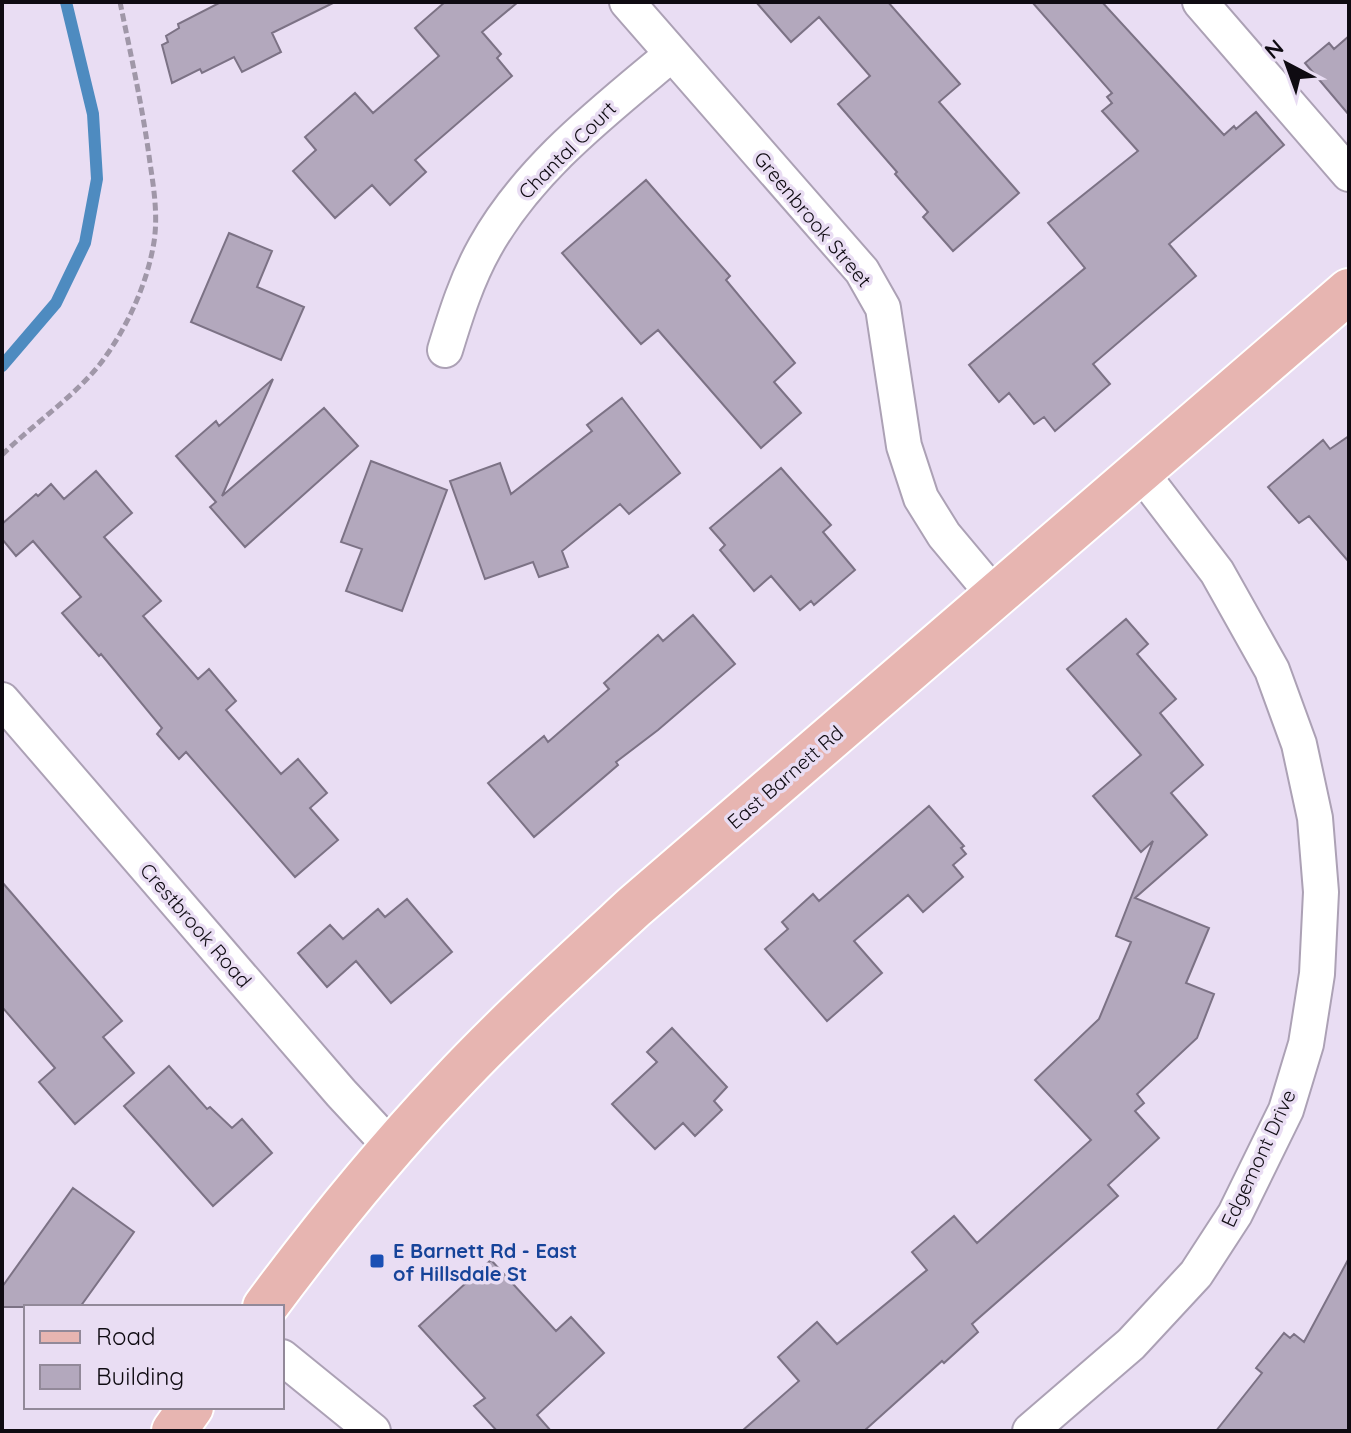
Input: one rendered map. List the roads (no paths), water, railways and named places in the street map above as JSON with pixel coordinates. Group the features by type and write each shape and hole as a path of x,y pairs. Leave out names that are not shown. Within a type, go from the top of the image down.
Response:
{"main road":[{"name":"East Barnett Rd","path":"267,1305 346,1202 458,1076 603,935 1349,291"},
{"path":"174,1431 190,1409"}],"street":[{"name":"Greenbrook Street","path":"627,2 862,271 883,308 904,446 921,498 944,535 995,596"},
{"path":"1200,2 1349,174"},
{"name":"Chantal Court","path":"445,350 461,297 485,246 521,194 585,127 672,54"},
{"name":"Edgemont Drive","path":"1030,1431 1131,1344 1196,1274 1235,1214 1286,1110 1306,1044 1317,974 1321,892 1315,818 1299,744 1272,670 1217,572 1140,471"},
{"name":"Crestbrook Road","path":"2,700 341,1093 393,1149"},
{"path":"284,1359 373,1431"}],"waterway":[{"path":"2,366 56,303 85,243 97,179 93,114 66,2"}],"place":[{"name":"E Barnett Rd - East of Hillsdale St","path":"377,1261"}]}
